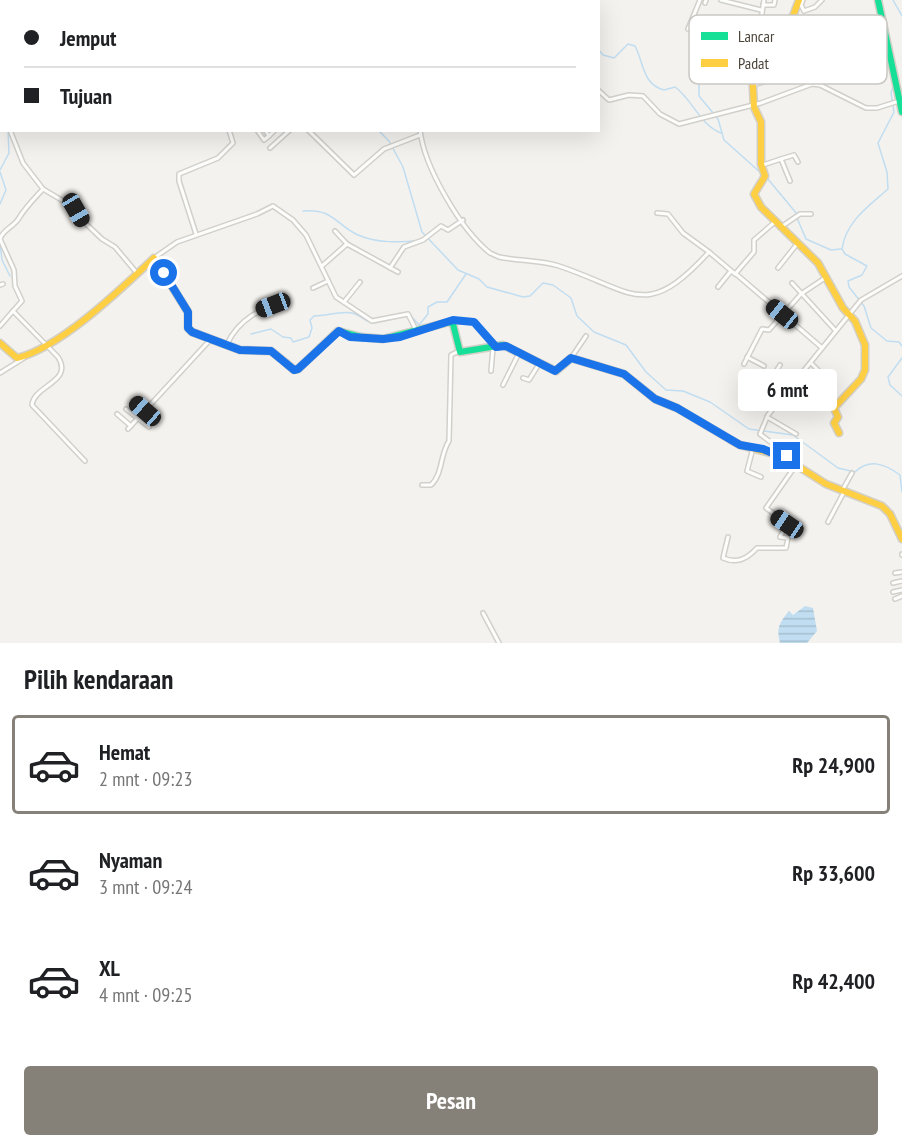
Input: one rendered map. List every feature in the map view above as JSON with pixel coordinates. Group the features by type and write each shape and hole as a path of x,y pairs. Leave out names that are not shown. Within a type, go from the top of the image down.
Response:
{"street":[{"path":"694,15 700,0"},
{"path":"720,0 762,10"},
{"path":"761,15 764,2 774,5 775,0"},
{"path":"801,0 804,11 815,7 822,0"},
{"path":"794,15 801,0"},
{"path":"880,0 883,15"},
{"path":"880,0 884,15"},
{"path":"887,30 902,93"},
{"path":"887,39 902,112"},
{"path":"757,84 753,85 754,105 761,122 761,166 765,177 755,189 755,198 814,258 848,314 855,321 865,345 864,374 858,386 848,391 834,408 838,417 834,423 839,433"},
{"path":"600,92 609,100 629,94 643,96 660,114 679,124 754,105 816,84 866,108 877,108 900,101"},
{"path":"11,132 22,163 36,176 43,189 75,208 83,221 102,239 115,247 138,274"},
{"path":"196,234 178,181 179,174 224,154 233,143 230,132"},
{"path":"258,132 264,140 273,132"},
{"path":"266,132 269,136"},
{"path":"270,148 286,132"},
{"path":"310,132 354,175 384,149 420,133 439,188 483,246 496,256 558,266 637,295 667,291 691,273 709,252"},
{"path":"761,166 794,155 798,162"},
{"path":"781,159 790,181"},
{"path":"0,326 22,301 15,286 14,270 0,237 43,189"},
{"path":"0,373 45,346 138,274 166,247 273,206 300,226 314,248 334,293 344,302 372,321 408,314 417,331"},
{"path":"657,213 668,214 683,233 709,252 821,347"},
{"path":"781,227 800,214 804,216 811,214"},
{"path":"390,268 405,246 423,240 441,226 448,230 463,220"},
{"path":"718,286 754,252 754,240 776,221"},
{"path":"334,231 347,244 398,272"},
{"path":"778,268 798,242"},
{"path":"322,266 347,244"},
{"path":"154,258 188,312 189,330 210,340 247,352 271,351 296,370 336,332 350,337 383,339 450,322 474,322 495,347 491,371"},
{"path":"787,459 786,454 760,434 767,417 861,300 902,276"},
{"path":"744,364 762,329 768,330 802,293 826,278"},
{"path":"313,288 328,281"},
{"path":"344,302 360,282"},
{"path":"792,283 836,330"},
{"path":"226,345 234,331 253,313 288,299"},
{"path":"13,311 60,360 62,372 34,398 32,405 85,460"},
{"path":"450,322 459,351"},
{"path":"422,485 431,485 436,480 443,449 449,441 451,355 459,351 503,345 557,371 571,358 585,336"},
{"path":"117,414 129,428 210,340"},
{"path":"0,343 14,356 24,358"},
{"path":"502,385 519,353"},
{"path":"747,357 764,366"},
{"path":"571,358 624,374 655,399 677,408 740,445 763,449 787,459 822,481 888,510 902,539"},
{"path":"523,378 529,380 540,362"},
{"path":"811,363 828,380"},
{"path":"780,365 776,373 782,379 780,384 789,391"},
{"path":"802,375 815,385 810,391"},
{"path":"795,383 802,391"},
{"path":"133,401 145,411"},
{"path":"126,409 149,427"},
{"path":"767,417 796,434"},
{"path":"753,448 747,471 761,477"},
{"path":"728,537 723,558 732,561 748,557 756,548 786,548 788,538 780,537 787,524 766,508 796,465"},
{"path":"828,522 852,472"},
{"path":"896,573 902,572"},
{"path":"893,583 902,581"},
{"path":"893,592 902,590"},
{"path":"896,599 902,596"},
{"path":"483,613 499,643"}],"water":[{"path":"805,606 813,608 817,631 807,643 780,643 778,629 783,619 789,611 793,615"}],"waterway":[{"path":"893,0 902,16"},
{"path":"600,51 603,55 614,58 628,44 635,46 651,83 664,90 675,87 687,98 707,124 721,133"},
{"path":"699,84 699,96 718,119 724,140 761,173"},
{"path":"893,87 891,93 894,112 878,143 887,172 888,189 853,222 844,239 842,249 845,254 867,266 862,275 848,281 849,287 864,306 871,328 887,341 899,342 902,346"},
{"path":"0,170 9,153 8,132"},
{"path":"380,132 389,141 403,167 422,232 458,270 479,279 487,287 523,297 530,296 543,283 553,285 571,298 577,316 594,332 626,345 646,372 666,390 683,391 710,402 749,429 793,435 838,468 855,472 872,464 889,468 900,475 902,492"},
{"path":"0,172 6,190 0,204"},
{"path":"767,178 797,214"},
{"path":"303,211 321,212 358,235 373,240 397,242 420,240"},
{"path":"797,218 806,239 831,250 841,249"},
{"path":"0,243 2,260 10,276"},
{"path":"411,316 419,325 428,314 428,307 437,302 447,302 466,274"},
{"path":"251,334 271,329 283,337 291,338 293,342 309,337 312,328 310,320 314,316 352,313 374,323 397,318"},
{"path":"902,358 888,377 890,385 902,396"}],"traffic: fast":[{"path":"878,0 881,15"},
{"path":"887,42 902,112"},
{"path":"286,363 294,370 298,369 338,331 361,337 383,339 449,322 453,324 460,352 503,345 556,371 571,358 624,374 655,399 677,408 731,440"}],"traffic: slow":[{"path":"793,15 799,0"},
{"path":"753,84 754,107 761,122 761,164 765,176 754,194 761,207 818,263 843,308 855,321 865,345 865,370 861,379 834,408 838,417 834,423 839,433"},
{"path":"0,343 17,358 52,343 89,316 154,258 188,312 188,328 192,332 240,350 271,351 286,363"},
{"path":"731,440 740,445 782,456 826,484 882,506 890,514 902,539"}],"route":[{"path":"164,273 188,312 188,328 194,334 240,350 271,351 294,370 298,369 334,333 339,331 350,337 383,339 400,337 453,320 474,322 496,347 506,346 555,371 558,371 566,360 571,358 624,374 636,381 658,401 677,408 740,445 763,449 787,459 787,456"}]}
